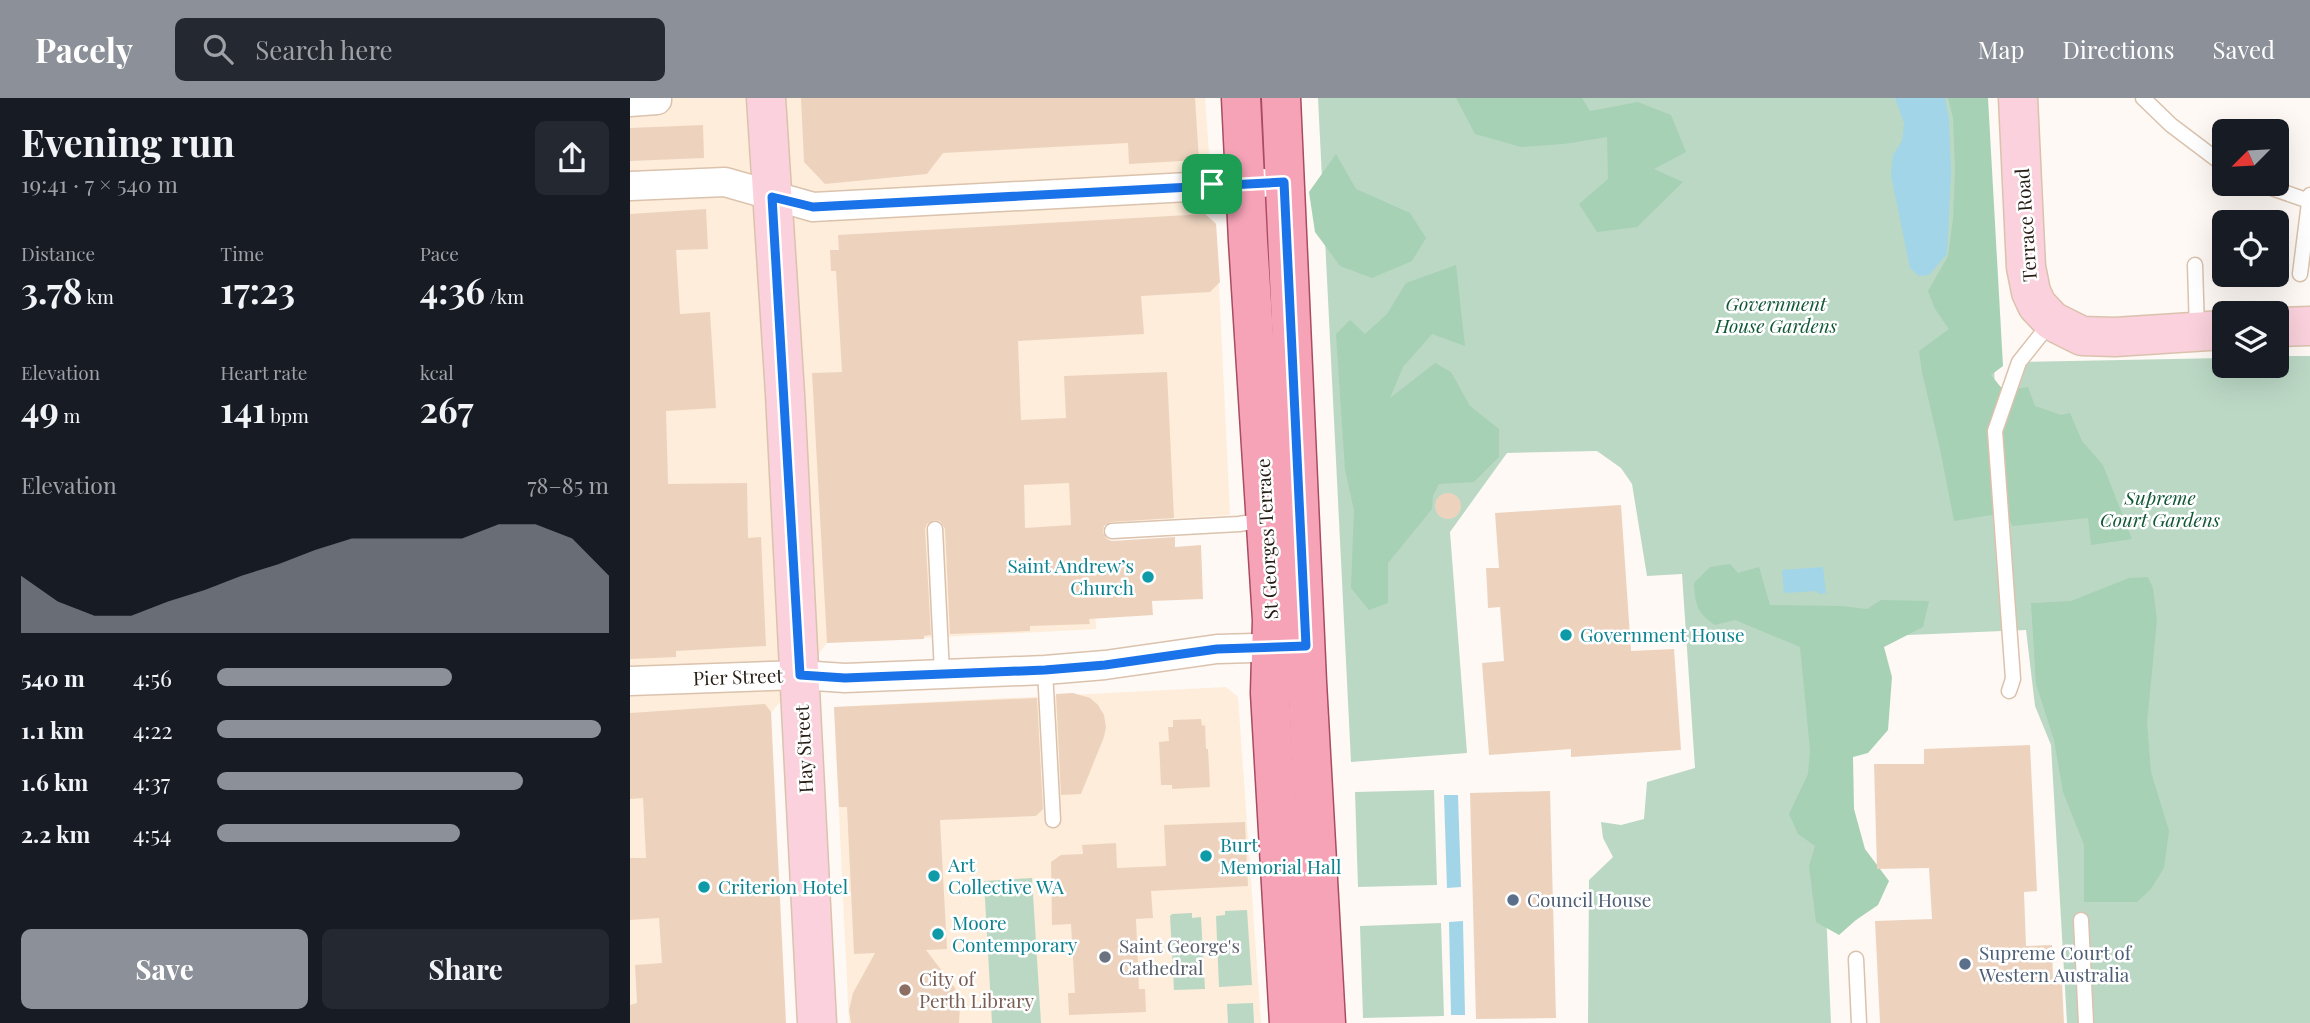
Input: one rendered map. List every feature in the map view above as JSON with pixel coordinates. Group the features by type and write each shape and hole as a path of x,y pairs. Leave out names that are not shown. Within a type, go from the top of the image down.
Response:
{"main road":[{"name":"Hay Street","path":"766,98 800,675 817,1023"},
{"name":"St Georges Terrace","path":"1241,98 1272,620 1289,647"},
{"name":"St Georges Terrace","path":"1281,98 1289,647 1326,1023"},
{"name":"Terrace Road","path":"2018,98 2026,267 2031,292 2037,305 2052,321 2082,336 2115,337 2211,330"},
{"path":"2289,327 2310,326"},
{"name":"St Georges Terrace","path":"1289,647 1270,693 1289,1023"}],"street":[{"path":"630,186 725,182 813,207 1284,182"},
{"name":"Pier Street","path":"630,681 800,675 845,678 1045,670 1105,665 1217,649 1289,647"}],"lane":[{"path":"2143,98 2171,125 2212,156"},
{"path":"2289,192 2309,198 2300,274"},
{"path":"2195,265 2211,330"},
{"path":"2009,691 2013,679 1996,431 2019,362 2052,321"},
{"path":"1112,531 1267,520"},
{"path":"935,529 942,673"},
{"path":"1045,670 1053,820"},
{"path":"2081,920 2086,1023"},
{"path":"1856,959 1858,1023"}],"shaded area":[{"path":"630,98 1205,98 1209,154 1202,160 1205,214 1216,223 1230,515 1091,524 1096,629 827,643 771,713 776,855 630,1023"},
{"path":"1226,687 1238,697 1261,1023 849,1023 834,707"}],"green space":[{"path":"1318,98 1986,98 1996,428 2019,362 2212,358 2212,378 2289,378 2289,356 2310,356 2310,1023 2067,1023 2051,745 2035,706 2026,630 1814,639 1831,1023 1588,1023 1589,880 1613,857 1603,838 1601,822 1621,825 1644,819 1647,782 1695,768 1682,574 1647,576 1632,484 1621,468 1597,451 1507,453 1450,532 1467,753 1351,762"},
{"path":"1456,98 1582,98 1590,111 1638,102 1671,115 1686,152 1654,169 1683,182 1637,227 1597,232 1579,204 1608,179 1607,137 1521,147 1475,134"},
{"path":"1948,98 1988,98 2003,366 1991,375 2004,391 2028,387 2035,406 2061,415 2070,413 2082,441 2103,465 2132,539 2091,545 2088,518 2013,526 2004,513 1954,521 1919,351 1949,329 1935,309 1928,291 1948,256 1953,218 1953,118"},
{"path":"1336,154 1356,189 1410,213 1426,238 1412,261 1372,278 1340,266 1315,232 1309,192"},
{"path":"1456,265 1465,346 1432,334 1403,367 1390,398 1435,363 1451,372 1470,406 1499,429 1499,457 1474,482 1439,484 1433,496 1432,509 1388,563 1388,603 1369,610 1351,588 1354,510 1345,470 1336,334 1350,320 1365,334 1387,314 1406,283"},
{"path":"1730,564 1738,573 1759,567 1770,605 1867,609 1881,600 1929,601 1923,627 1884,647 1892,677 1888,730 1868,753 1853,757 1854,809 1865,849 1889,881 1878,905 1839,935 1816,922 1809,866 1815,846 1798,834 1789,814 1808,774 1810,750 1800,647 1735,620 1715,625 1704,616 1696,602 1694,583 1710,567"},
{"path":"2148,577 2153,588 2157,620 2147,723 2151,772 2169,831 2164,868 2151,889 2137,902 2084,902 2084,845 2063,792 2054,740 2036,684 2031,603 2071,601 2129,578"},
{"path":"1434,790 1437,885 1358,887 1355,792"},
{"path":"1032,878 1041,1023 992,1023 984,881"},
{"path":"1247,910 1252,985 1219,987 1216,916 1225,915 1225,911"},
{"path":"1192,913 1192,918 1201,917 1205,989 1174,990 1170,916"},
{"path":"1441,923 1444,1016 1363,1018 1360,926"},
{"path":"1253,1003 1254,1023 1228,1023 1227,1004"}],"water":[{"path":"1895,98 1945,98 1949,119 1951,173 1947,254 1929,275 1919,276 1910,268 1891,175 1893,155 1902,141 1904,123"},
{"path":"1823,567 1826,593 1784,593 1782,570"},
{"path":"1444,795 1458,795 1461,887 1447,888"},
{"path":"1463,921 1465,1015 1451,1015 1449,922"}],"building":[{"path":"801,98 1195,98 1199,160 1129,164 1128,143 943,153 927,174 825,184 804,162"},
{"path":"703,125 704,158 630,161 630,128"},
{"path":"706,209 708,249 676,250 680,314 710,312 716,408 666,411 668,484 747,483 748,538 761,537 766,646 676,651 676,657 630,659 630,214"},
{"path":"1205,214 1216,224 1220,282 1210,292 1141,296 1144,334 1018,341 1021,420 1066,418 1064,376 1167,372 1174,518 1111,522 1104,526 1103,532 1107,539 1112,541 1175,537 1175,547 1201,545 1203,599 1152,601 1153,615 1089,619 1090,624 1030,626 1030,631 950,634 945,529 940,521 934,520 927,524 925,529 931,635 924,636 924,639 827,643 812,373 842,372 836,271 831,271 830,250 839,250 838,235","holes":["1069,483 1071,525 1025,528 1024,485"]},
{"path":"1448,493 1457,497 1461,506 1457,515 1448,519 1439,515 1435,506 1439,497"},
{"name":"Government House","path":"1621,505 1631,651 1674,649 1681,750 1571,757 1571,749 1489,755 1482,663 1504,661 1500,607 1488,608 1486,568 1499,568 1495,513"},
{"path":"1073,693 1090,698 1098,705 1104,715 1106,727 1081,794 1061,795 1056,694"},
{"path":"1037,698 1043,809 1036,816 940,820 947,949 926,950 955,988 960,1006 959,1023 851,1023 849,1010 853,993 875,953 854,954 847,807 839,807 834,707"},
{"path":"765,704 771,712 786,1023 630,1023 630,1005 637,1003 635,965 662,963 659,918 630,920 630,858 646,858 643,798 630,799 630,713"},
{"path":"1201,719 1202,726 1205,725 1210,787 1172,789 1172,785 1161,785 1159,742 1169,741 1168,727 1173,727 1173,720"},
{"path":"2030,745 2037,891 2024,892 2026,946 2052,945 2053,982 2062,982 2064,1023 1880,1023 1875,921 1932,919 1929,868 1877,869 1874,764 1924,764 1924,749"},
{"name":"Council House","path":"1550,791 1556,1018 1476,1019 1470,793"},
{"name":"Saint George's Cathedral","path":"1245,822 1248,886 1151,891 1153,918 1136,919 1139,989 1145,989 1146,1012 1069,1015 1068,993 1075,993 1071,924 1052,925 1051,862 1061,855 1083,854 1082,845 1116,843 1117,868 1166,866 1164,825"}],"place":[{"name":"Saint Andrew’s Church","path":"1148,577"},
{"name":"Government House","path":"1566,635"},
{"name":"Burt Memorial Hall","path":"1206,856"},
{"name":"Art Collective WA","path":"934,876"},
{"name":"Criterion Hotel","path":"704,887"},
{"name":"Council House","path":"1513,900"},
{"name":"Moore Contemporary","path":"938,934"},
{"name":"Saint George's Cathedral","path":"1105,957"},
{"name":"Supreme Court of Western Australia","path":"1965,964"},
{"name":"City of Perth Library","path":"905,990"}],"route":[{"path":"1284,182 1306,646 1217,649 1105,665 1045,670 845,678 800,675 772,197 813,207 1212,184 1284,182"}],"park label":[{"name":"Government House Gardens","path":"1776,315"},
{"name":"Supreme Court Gardens","path":"2160,509"}]}
